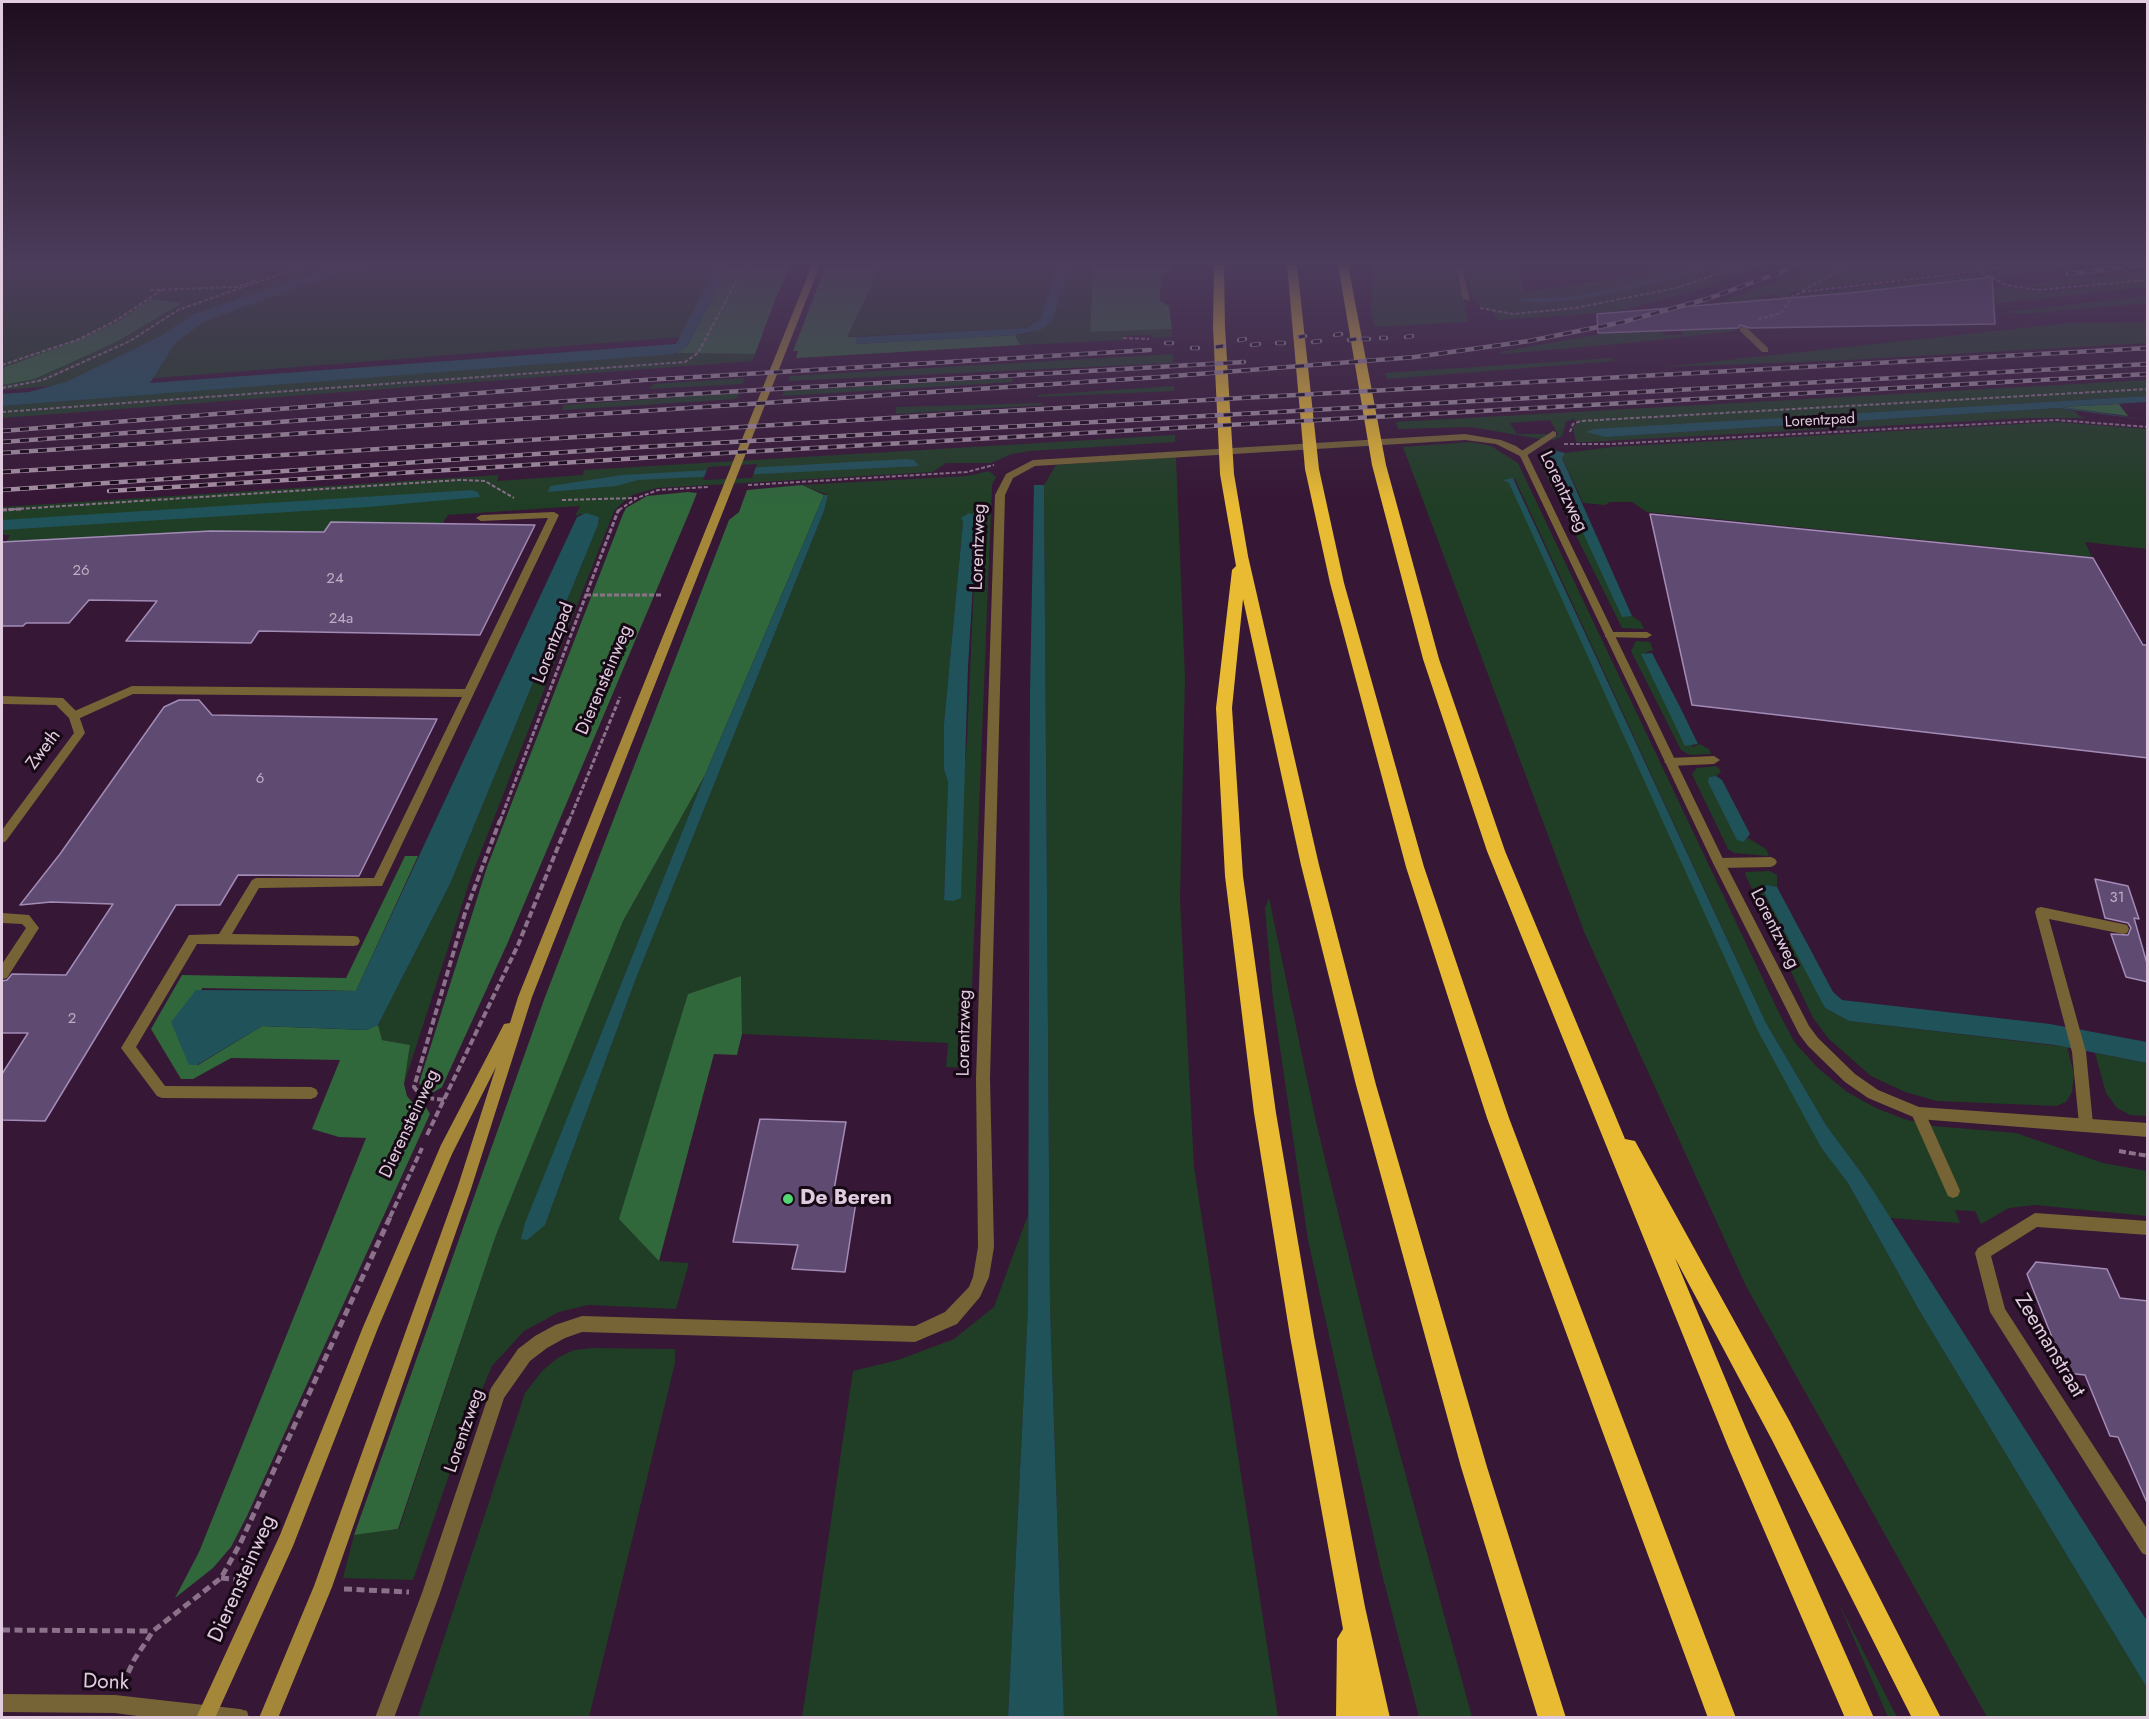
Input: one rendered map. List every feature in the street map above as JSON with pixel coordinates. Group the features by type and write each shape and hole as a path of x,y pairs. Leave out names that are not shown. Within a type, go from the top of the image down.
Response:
{"highway":[{"path":"1220,345 1227,474 1240,556 1310,865 1366,1085 1474,1467 1552,1718"},
{"path":"1299,345 1312,469 1337,583 1415,867 1498,1118 1722,1718"},
{"path":"1356,345 1379,465 1431,659 1488,828 1581,1062 1738,1440 1860,1718"},
{"path":"1240,556 1224,708 1234,876 1265,1113 1352,1607 1376,1718"},
{"path":"1581,1062 1781,1431 1927,1718"},
{"path":"1350,1718 1352,1607"}],"main road":[{"name":"Dierensteinweg","path":"268,1718 323,1587 464,1189 525,998 784,345"},
{"name":"Dierensteinweg","path":"207,1715 287,1540 371,1327 446,1150 525,998"}],"street":[{"path":"1760,345 1765,350"},
{"path":"1523,454 1553,434"},
{"name":"Lorentzweg","path":"384,1718 431,1593 497,1394 524,1355 541,1342 561,1331 582,1324 915,1334 951,1318 975,1293 981,1277 986,1247 983,1079 1001,488 1009,476 1023,466 1043,461 1465,437 1498,442 1523,454 1719,863 1804,1030 1813,1042 1850,1078 1873,1094 1918,1113 2148,1130"},
{"path":"223,939 256,883 378,883 554,515 481,518"},
{"path":"1609,635 1647,635"},
{"path":"74,716 132,690 469,693"},
{"name":"Zweth","path":"2,700 58,700 74,716 80,733 2,838"},
{"path":"1670,762 1714,760"},
{"path":"1719,863 1772,862"},
{"path":"2086,1124 2079,1052 2070,1027 2041,912 2123,929"},
{"path":"2,918 25,919 33,928 2,974"},
{"path":"311,1093 162,1092 128,1048 193,939 354,941"},
{"path":"1918,1113 1953,1191"},
{"name":"Zeemanstraat","path":"2146,1544 1998,1312 1983,1253 2035,1220 2148,1228"},
{"name":"Donk","path":"2,1702 115,1704 240,1718"}],"path":[{"path":"2,365 61,345"},
{"path":"2,388 43,380 121,345"},
{"path":"2,412 685,362 698,354 703,345"},
{"path":"1569,444 1570,427 1581,422 2148,389"},
{"name":"Lorentzpad","path":"1543,442 1602,444 2056,420 2148,427"},
{"path":"742,485 967,472"},
{"path":"2,510 468,480 494,484 520,502"},
{"name":"Lorentzpad","path":"444,1100 422,1097 414,1087 465,913 618,512 637,498 658,490 718,486"},
{"path":"552,501 637,498"},
{"path":"658,606 667,585"},
{"path":"586,595 663,595"},
{"name":"Dierensteinweg","path":"115,1704 134,1660 153,1632 221,1578 240,1544 444,1100 518,945 623,691"},
{"path":"2,1630 153,1632"}],"shaded area":[{"path":"2,345 576,345 2,390"},
{"path":"142,345 174,345 150,383 660,345 687,345 674,354 2,406 2,394 29,392 66,382"},
{"path":"1538,345 1602,345 1502,354 1500,352"},
{"path":"1864,345 2108,345 1829,361 1663,367"},
{"path":"676,353 755,354 752,361 2,418 2,406"},
{"path":"1173,354 1173,363 788,381 790,376"},
{"path":"1612,358 1615,361 1387,379 1385,373"},
{"path":"745,378 742,384 649,389 654,384"},
{"path":"1012,378 1013,382 782,396 784,391"},
{"path":"2147,380 2147,396 1801,417 1606,437 2058,408 2075,411 2079,416 2087,418 2028,418 1588,442 1576,442 1573,427 1579,423 1573,419 1566,422 1562,436 1554,440 1552,440 1558,434 1550,420 1510,423 1517,434 1548,434 1541,439 1471,427 1398,429 1396,422"},
{"path":"1174,386 1174,391 1038,397 1037,395"},
{"path":"739,393 736,399 562,410 563,405"},
{"path":"2147,396 2147,402 2063,407 2147,420 2058,408 1606,437 1586,432 1594,429"},
{"path":"1042,403 1043,405 896,414 896,407"},
{"path":"2056,422 2147,429 2147,549 2085,542 2092,557 1647,512 1632,502 1610,502 1605,505 1583,503 1562,457 1565,453 1612,447"},
{"path":"1175,435 1175,442 1030,451 1012,454 991,463 946,463 933,472 657,488 632,495 621,504 614,511 471,877 404,1084 410,1045 382,1040 378,1025 450,884 598,525 599,517 581,514 575,516 580,506 448,515 442,524 324,532 211,531 6,542 10,535 2,535 2,507 499,475 497,481 583,475 584,470"},
{"path":"1471,442 1491,446 1518,463 1781,1017 1795,1043 1819,1069 1847,1092 1876,1108 1904,1119 1934,1126 2016,1133 2103,1163 2147,1171 2147,1216 2035,1205 2009,1208 1981,1224 1975,1211 1955,1210 1960,1223 1889,1218 1865,1178 1826,1125 1766,1023 1515,479 1505,482 1509,482 1822,1149 1848,1183 1919,1310 2147,1688 2147,1717 1987,1717 1746,1286 1585,934 1403,447"},
{"path":"1549,447 1559,451 1553,450 1622,616 1632,616 1641,622 1644,629 1622,628 1539,461 1538,456"},
{"path":"1548,451 1565,453 1562,458 1632,616 1622,617 1547,455"},
{"path":"1176,457 1185,678 1180,900 1194,1167 1278,1717 1064,1717 1050,1306 1044,485 1056,465"},
{"path":"914,460 919,466 638,480 616,486 548,492 550,486 622,475"},
{"path":"989,471 996,477 992,485 969,1062 964,1068 946,1067 948,1043 742,1034 741,976 688,994 659,1261 689,1263 676,1309 588,1305 559,1312 524,1331 492,1366 462,1437 413,1580 343,1578 354,1535 399,1529 496,1235 623,921 705,775 584,1076 545,1225 635,981 824,511 828,495 802,485 967,476","holes":["977,516 967,740 953,901 944,899 948,782 944,769 944,723 963,522 961,518"]},
{"path":"1513,478 1766,1023 1826,1125 1865,1178 2147,1621 2147,1688 1919,1310 1848,1183 1822,1149 1758,1031 1509,483 1503,480"},
{"path":"1034,485 1044,485 1050,1306 1064,1718 1008,1717 1028,1307 1030,692"},
{"path":"472,490 478,492 480,497 368,507 2,530 2,520"},
{"path":"824,495 828,495 824,511 635,981 545,1225 527,1240 521,1239 525,1223 705,775"},
{"path":"586,513 599,517 598,525 450,884 378,1025 367,1030 262,1026 197,1065 189,1065 171,1022 196,990 356,991 577,517"},
{"path":"969,513 977,516 968,667 961,898 953,901 944,900 948,782 944,769 944,723 963,522 961,518"},
{"path":"1636,641 1650,642 1653,650 1645,653 1693,747 1699,744 1709,749 1711,754 1690,755 1681,750 1631,651"},
{"path":"1652,653 1698,744 1685,746 1641,654"},
{"path":"1717,766 1721,772 1709,777 1744,842 1748,838 1766,849 1769,856 1734,853 1728,849 1692,774 1697,768"},
{"path":"1716,776 1722,780 1750,834 1744,842 1737,840 1708,782 1709,777"},
{"path":"1769,871 1777,875 1777,887 1767,885 1825,1008 1849,1021 2067,1047 2074,1074 2072,1092 2066,1102 2056,1106 1937,1101 1905,1092 1871,1076 1829,1039 1813,1018 1745,874 1746,872"},
{"path":"1767,885 1777,887 1833,992 1842,1000 2050,1024 2147,1042 2147,1063 2055,1045 1849,1021 1825,1008 1762,888"},
{"path":"1269,898 1316,1122 1372,1352 1472,1717 1419,1717 1380,1566 1308,1240 1273,1000 1265,908"},
{"path":"2095,1053 2147,1063 2147,1116 2130,1115 2117,1108 2106,1093"},
{"path":"1028,1215 1028,1308 1008,1717 802,1718 853,1371 898,1360 954,1339 994,1307"},
{"path":"593,1348 675,1349 675,1363 589,1717 418,1717 525,1393 542,1371 559,1357 574,1350"},
{"path":"1838,1602 1897,1717 1888,1717"}],"green space":[{"path":"64,345 109,345 34,379 2,385 2,368"},
{"path":"758,345 755,354 676,353 687,346"},
{"path":"795,345 1016,345 796,358 798,351 793,351"},
{"path":"2119,404 2128,416 2062,407"},
{"path":"802,485 824,495 705,775 623,921 496,1235 398,1529 354,1535 545,997 729,520 739,512 747,490"},
{"path":"697,493 508,942 442,1087 434,1092 425,1091 419,1083 487,867 623,514 626,508 647,496"},
{"path":"405,856 418,856 356,991 202,988 190,1065 198,1065 262,1026 366,1030 378,1025 382,1040 410,1045 404,1084 407,1096 412,1102 426,1107 430,1114 231,1547 213,1568 175,1598 199,1552 366,1138 339,1137 312,1129 340,1060 231,1058 193,1079 181,1079 151,1029 182,975 346,978"},
{"path":"741,976 742,1034 737,1055 714,1054 659,1261 619,1219 688,994"}],"pier":[{"path":"757,464 752,478 703,480 708,467"}],"building":[{"path":"1650,514 2093,558 2143,645 2148,645 2148,758 1692,705"},
{"path":"331,522 535,525 480,635 259,631 251,643 126,641 157,601 89,600 69,623 26,623 23,626 2,626 2,542 211,531 324,532"},
{"path":"179,700 199,700 212,715 437,719 359,876 238,875 220,905 176,905 45,1121 2,1120 2,1074 28,1033 2,1033 2,981 7,980 12,974 66,975 113,904 51,902 20,905 60,854 164,707"},
{"path":"2095,879 2128,886 2139,919 2134,918 2148,967 2148,982 2126,977 2111,934 2128,935 2131,928 2128,923 2105,918"},
{"path":"760,1119 846,1122 832,1201 856,1202 845,1272 792,1269 798,1245 733,1242"},
{"path":"2036,1262 2107,1269 2120,1298 2148,1301 2148,1505 2118,1437 2110,1436 2085,1375 2066,1373 2027,1274"}],"railway":[{"path":"2,453 1160,377 1415,357 1499,345"},
{"path":"1216,347 1223,346"},
{"path":"1192,348 1198,348"},
{"path":"2,472 988,412 2148,348"},
{"path":"2,431 644,380 1150,350"},
{"path":"2,442 568,401 1244,362"},
{"path":"2,490 641,447 2148,364"},
{"path":"109,491 705,454 2148,374"}],"place":[{"name":"De Beren","path":"788,1199"}]}
